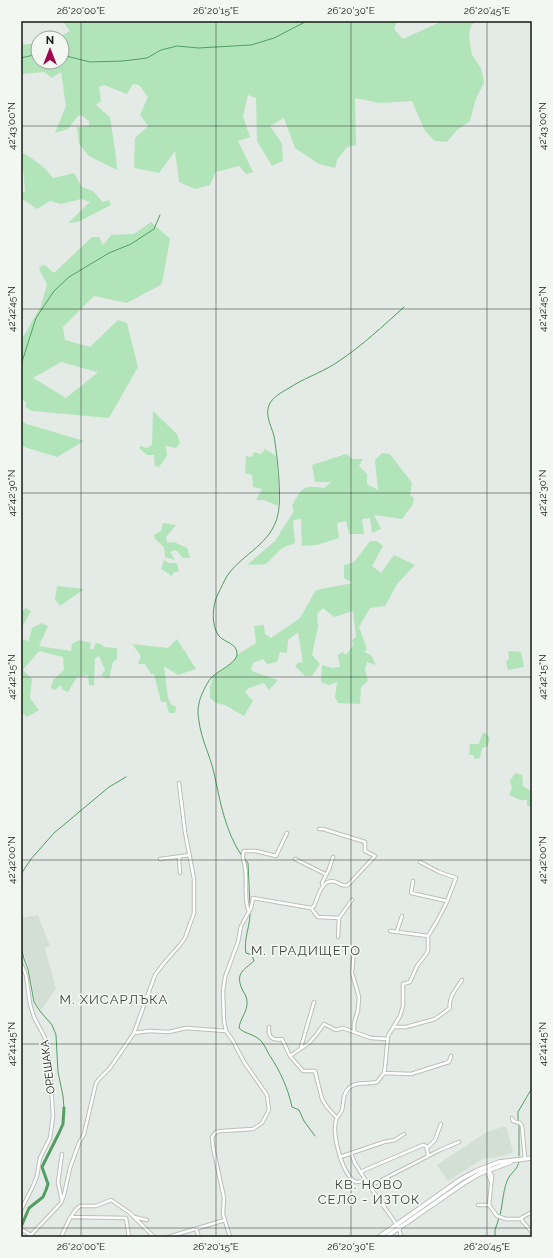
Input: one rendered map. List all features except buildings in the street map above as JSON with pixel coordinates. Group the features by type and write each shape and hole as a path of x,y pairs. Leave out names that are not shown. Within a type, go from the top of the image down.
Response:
{"street":[{"path":"30,1236 62,1201 70,1168 84,1134 96,1084 110,1068 134,1033 155,975 164,962 180,945 194,913 194,879 185,832 179,783"},
{"path":"319,829 365,842 365,851 375,856 348,885 344,886 334,881 328,881 323,885"},
{"path":"249,912 246,904 247,893 245,866 242,857 244,851 276,856 287,832"},
{"path":"160,859 190,855"},
{"path":"179,857 180,872"},
{"path":"311,908 314,906 323,885 322,883 325,874 327,874 333,857"},
{"path":"295,860 325,874"},
{"path":"336,1117 342,1111 344,1094 351,1086 360,1083 377,1082 384,1073 388,1039 392,1028 400,1016 403,1006 403,984 410,982 417,966 427,953 428,936 447,901 456,878 439,872 420,862"},
{"path":"413,882 411,893 447,901"},
{"path":"230,1237 223,1214 224,1198 212,1137 216,1132 221,1131 253,1129 262,1123 269,1110 267,1095 244,1062 226,1030 223,1000 225,977 238,942 241,926 251,908 254,898 311,908 318,917 339,918"},
{"path":"338,937 339,918 352,900"},
{"path":"397,931 402,916"},
{"path":"390,930 428,936"},
{"path":"354,951 352,973 359,997 354,1032"},
{"name":"ОРЕШАКА","path":"21,964 26,975 30,1004 34,1016 46,1040 52,1106 52,1126 50,1138 40,1158 37,1176 21,1210"},
{"path":"392,1028 406,1027 436,1019 450,1008 449,1003 462,980"},
{"path":"301,1048 314,1002"},
{"path":"290,1056 316,1035 324,1024 336,1030 343,1028 371,1038 388,1039"},
{"path":"269,1027 270,1038 274,1040 282,1039 290,1056 303,1071 315,1071 322,1100 336,1117 336,1138 340,1157 353,1181 360,1183 366,1181"},
{"path":"134,1033 150,1031 169,1032 186,1028 226,1030"},
{"path":"384,1073 411,1074 449,1062 451,1056"},
{"path":"512,1118 513,1121 520,1123 522,1126 525,1159"},
{"path":"427,1157 427,1148 435,1140 441,1124"},
{"path":"340,1157 395,1140 404,1134"},
{"path":"370,1186 459,1142"},
{"path":"360,1172 423,1145 427,1148"},
{"path":"352,1153 360,1172 398,1226 401,1237"},
{"path":"62,1154 58,1182 62,1201"},
{"path":"386,1237 398,1226 461,1179 488,1165 499,1162 532,1158"},
{"path":"379,1237 464,1183 489,1170 515,1160"},
{"path":"488,1165 491,1182 489,1205 499,1217 521,1219 532,1232"},
{"path":"61,1237 71,1217 80,1206 98,1205 109,1200 124,1208 134,1216 154,1237"},
{"path":"478,1205 489,1205"},
{"path":"521,1219 523,1216 532,1212"},
{"path":"134,1216 147,1220"},
{"path":"71,1217 127,1218 129,1237"},
{"path":"168,1237 196,1230 225,1220"},
{"path":"22,1230 34,1237"},
{"path":"196,1230 199,1237"}],"shaded area":[{"path":"38,915 50,946 45,948 56,989 41,1010 35,1001 29,968 22,945 21,918"},
{"path":"506,1126 513,1152 504,1156 483,1159 448,1181 437,1165 487,1132"}],"green space":[{"path":"62,21 397,21 394,29 403,39 438,23 439,21 477,21 471,25 469,35 472,55 481,68 484,83 476,98 470,121 457,130 447,142 435,141 425,131 412,101 380,103 355,98 356,145 347,147 337,160 335,168 319,164 295,148 284,118 270,126 282,144 283,161 272,166 257,141 256,98 248,95 243,116 250,137 238,141 253,172 246,174 239,166 216,172 210,185 195,189 179,182 175,151 159,173 134,168 135,138 148,126 140,115 148,97 139,85 133,84 127,94 104,85 99,87 101,101 96,105 110,117 117,170 89,156 79,144 77,127 89,126 89,121 81,115 78,116 68,129 55,133 66,106 61,72 52,78 44,72 21,74 21,45 30,44 30,70 70,70 69,30"},
{"path":"21,152 38,163 53,178 74,173 82,187 93,191 103,202 109,200 111,205 78,222 68,223 90,202 81,199 61,204 50,201 37,209 21,198 21,191 25,192"},
{"path":"151,222 170,239 162,284 127,303 94,296 63,327 65,340 90,347 118,320 127,323 138,367 109,418 32,411 25,407 26,402 21,399 21,342 41,306 47,284 39,269 42,265 46,266 54,273 92,237 99,237 103,245 111,235 134,234","holes":["61,362 97,372 66,398 33,378"]},
{"path":"153,411 177,434 180,443 176,448 166,446 167,456 159,467 155,466 154,455 147,455 139,448 141,446 146,448 152,445"},
{"path":"21,421 84,441 57,457 21,446"},
{"path":"265,449 276,456 279,490 278,506 264,500 256,500 262,489 253,487 252,475 245,473 246,456 252,457 254,452 261,454"},
{"path":"382,453 390,454 412,483 410,495 414,498 413,504 402,519 374,515 381,529 372,533 370,518 362,519 364,534 349,534 346,521 337,523 339,538 317,545 302,546 301,519 293,520 295,543 282,548 266,564 247,565 275,541 294,511 292,506 301,491 307,487 324,488 331,482 315,482 312,465 346,454 353,459 363,459 359,466 367,474 367,484 378,490 375,460"},
{"path":"163,523 176,525 166,537 167,543 174,542 187,548 190,558 183,558 176,550 170,552 175,560 165,557 164,547 155,539 154,535 161,531"},
{"path":"370,541 377,541 383,546 372,566 381,573 394,555 415,565 397,584 385,606 370,608 359,627 367,649 364,652 371,655 376,665 367,662 365,669 368,681 361,687 360,704 338,703 335,697 337,682 329,685 321,682 322,665 332,668 340,667 338,655 342,652 346,655 353,645 352,640 356,637 353,611 334,617 323,608 317,614 318,627 312,655 320,664 312,676 305,676 295,666 299,662 303,663 298,632 288,640 287,653 280,652 277,662 267,664 263,659 253,663 251,669 254,672 278,680 269,690 264,683 249,688 245,692 253,701 244,716 225,705 216,703 210,698 210,687 214,675 233,662 237,655 256,643 254,626 264,625 265,634 271,638 300,618 316,590 353,583 344,578 344,565 354,562"},
{"path":"164,560 169,563 177,563 179,572 174,572 172,576 161,569"},
{"path":"57,586 84,589 60,606 55,600"},
{"path":"26,608 31,611 21,629 21,612"},
{"path":"41,623 48,626 39,646 71,651 72,644 79,640 91,643 90,649 93,649 96,643 101,644 104,647 117,648 117,659 113,662 109,679 101,675 105,670 99,656 95,658 94,686 89,685 88,675 77,677 68,692 63,690 61,685 55,690 51,688 53,680 64,670 63,657 39,651 23,670 32,679 30,698 39,710 27,717 21,711 21,629 22,639 29,641 32,628"},
{"path":"177,639 196,669 178,675 164,666 168,698 171,704 176,707 175,713 169,713 166,702 161,702 154,674 151,674 145,664 138,664 141,656 132,644 168,648"},
{"path":"508,651 521,652 524,667 508,670 506,662 509,658"},
{"path":"484,732 490,738 488,746 482,748 480,758 474,759 473,755 469,755 470,744 479,744"},
{"path":"515,773 522,775 523,786 532,792 532,808 527,805 527,800 520,800 509,795 512,788 510,781"}],"waterway":[{"path":"70,57 90,62 123,61 147,58 161,50 177,46 198,48 251,45 274,38 307,21"},
{"path":"21,58 30,56"},
{"path":"21,365 36,318 54,291 69,277 109,253 131,244 154,229 160,215"},
{"path":"242,856 236,847 227,826 212,766 202,734 198,711 201,697 209,681 212,677 234,661 237,655 235,648 216,632 213,615 216,599 227,576 270,533 278,514 278,464 274,436 268,415 268,407 272,400 281,393 334,365 348,355 404,307"},
{"path":"21,874 31,859 54,833 109,787 126,777"},
{"path":"244,858 248,863 250,906"},
{"path":"250,911 245,948 246,953 252,955 254,961 240,975 240,984 246,998 247,1005 239,1028 262,1042 283,1080 292,1107 299,1110 304,1121 315,1136"},
{"path":"21,933 21,946 28,969 34,1002 52,1025 56,1035 58,1072 64,1108"},
{"path":"518,1121 518,1112 532,1088"},
{"path":"21,1227 29,1208 43,1197 46,1190 48,1184 42,1167 63,1124 64,1108"},
{"path":"519,1124 519,1156"},
{"path":"500,1215 507,1181 519,1161"},
{"path":"495,1237 495,1230 499,1218"}],"district":[{"name":"М. ГРАДИЩЕТО","path":"306,950"},
{"name":"М. ХИСАРЛЪКА","path":"114,999"},
{"name":"КВ. НОВО СЕЛО - ИЗТОК","path":"369,1192"}]}
